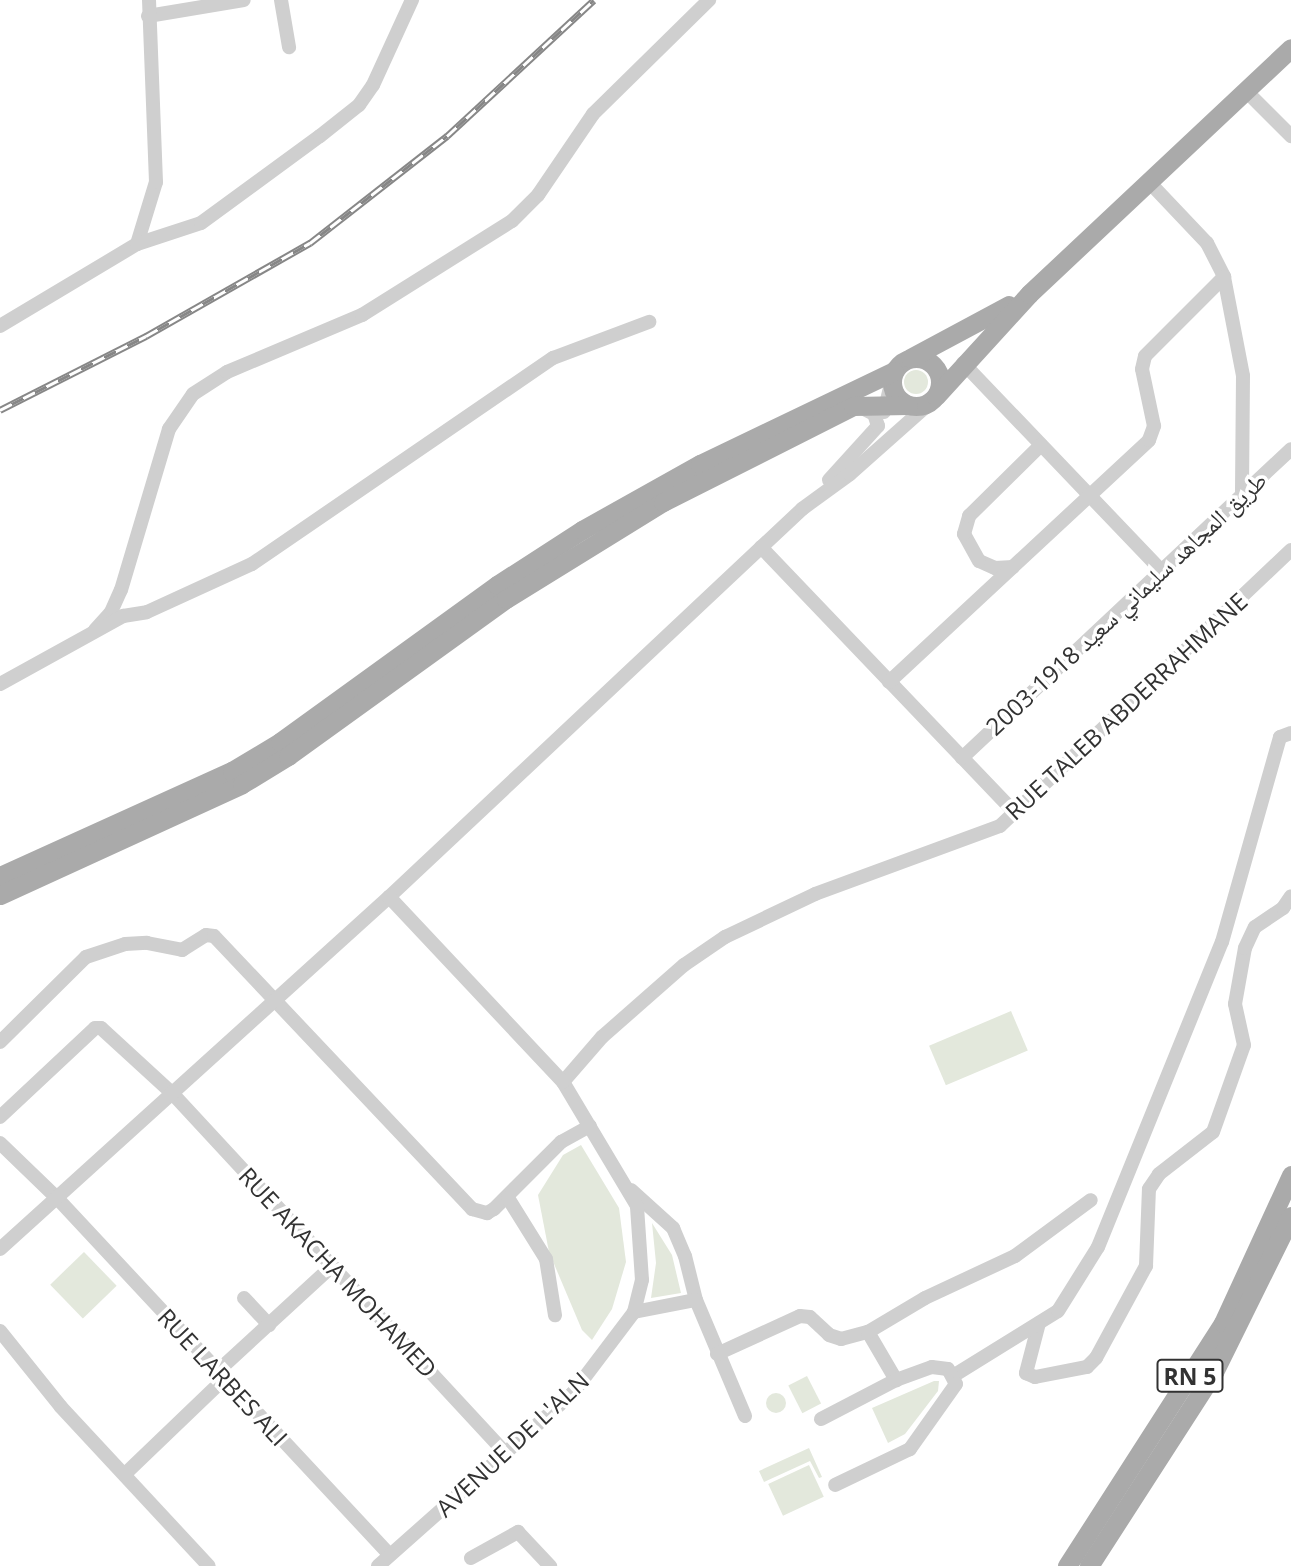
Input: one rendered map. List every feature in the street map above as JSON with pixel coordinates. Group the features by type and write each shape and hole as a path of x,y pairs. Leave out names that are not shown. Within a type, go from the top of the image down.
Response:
{"main road":[{"path":"0,895 242,784 577,554 663,502 853,406 887,403 908,405 934,399 963,363 1028,294 1150,183 1291,48"},
{"path":"897,370 1028,294"},
{"path":"0,876 232,771 280,742 497,585 582,530 700,464 921,359 934,366 940,381 934,399"},
{"path":"897,370 895,395 908,405"},
{"name":"RN 5","path":"1067,1566 1223,1323 1291,1175"},
{"name":"RN 5","path":"1088,1566 1214,1372 1291,1216"}],"street":[{"path":"137,244 156,182 149,0"},
{"path":"148,16 244,0"},
{"path":"281,0 289,47"},
{"path":"0,326 137,244 201,223 359,105 396,40 412,0"},
{"path":"95,630 111,612 121,590 169,429 194,394 227,372 362,315 512,221 538,195 593,114 709,0"},
{"path":"1246,91 1291,136"},
{"path":"1150,183 1207,243 1224,277 1243,376 1242,495"},
{"path":"889,682 1149,440 1154,426 1142,369 1145,356 1224,277"},
{"path":"0,684 123,616 147,612 252,564 553,359 649,322"},
{"path":"963,363 1161,570"},
{"path":"0,1248 389,897 802,509 878,426 897,370"},
{"path":"802,509 850,474 934,399"},
{"path":"853,406 874,414 878,426"},
{"path":"1013,567 995,568 979,561 967,547 964,534 969,516 1041,445"},
{"name":"طريق المجاهد سليماني سعيد 1918-2003","path":"962,758 1291,449"},
{"path":"761,547 1015,813"},
{"name":"RUE TALEB ABDERRAHMANE","path":"562,1082 601,1037 684,965 725,937 815,894 985,834 1015,813 1291,550"},
{"path":"953,1376 1058,1311 1098,1247 1222,942 1280,737 1291,733"},
{"path":"1039,1323 1026,1373 1035,1377 1087,1367 1096,1358 1146,1266 1149,1189 1158,1174 1213,1132 1244,1045 1235,1004 1245,948 1255,928 1283,908 1291,896"},
{"name":"AVENUE DE L'ALN","path":"378,1566 572,1394 635,1312 642,1280 641,1241 636,1206 562,1082 389,897"},
{"path":"0,1042 48,998 71,968 103,949 147,943 183,950 206,935 214,936 464,1202 487,1213 508,1198 561,1142 590,1126"},
{"path":"1222,942 1245,948"},
{"name":"RUE AKACHA MOHAMED","path":"0,1117 95,1028 101,1028 172,1093 504,1452"},
{"name":"RUE LARBES ALI","path":"0,1143 57,1198 390,1555"},
{"path":"1127,1177 1149,1189"},
{"path":"627,1187 673,1228 696,1300 745,1416"},
{"path":"508,1198 546,1259 555,1315"},
{"path":"717,1354 800,1316 810,1317 829,1335 841,1339 868,1332 925,1298 1015,1256 1091,1200"},
{"path":"125,1474 269,1325 332,1266"},
{"path":"244,1298 269,1325"},
{"path":"635,1312 696,1300"},
{"path":"0,1331 61,1407 209,1566"},
{"path":"868,1332 895,1380"},
{"path":"821,1419 895,1380 940,1366 953,1376 955,1389 910,1449 835,1485"},
{"path":"469,1563 518,1532 550,1566"}],"shaded area":[{"path":"916,370 925,373 928,382 925,391 916,394 907,391 904,382 907,373"},
{"path":"1011,1011 1028,1051 946,1085 929,1046"},
{"path":"581,1145 619,1208 626,1262 612,1309 592,1340 582,1330 549,1252 538,1195 563,1155"},
{"path":"652,1223 672,1255 681,1293 651,1298 656,1263"},
{"path":"84,1252 117,1286 83,1318 50,1285"},
{"path":"807,1376 821,1404 802,1413 788,1386"},
{"path":"939,1381 938,1391 905,1434 888,1443 872,1408"},
{"path":"772,1393 780,1393 786,1403 780,1413 772,1413 766,1407 766,1399"},
{"path":"809,1448 822,1477 819,1478 810,1461 764,1482 759,1471"},
{"path":"809,1465 824,1497 783,1516 768,1484"}],"railway":[{"path":"0,410 146,336 310,243 447,136 594,0"}]}
